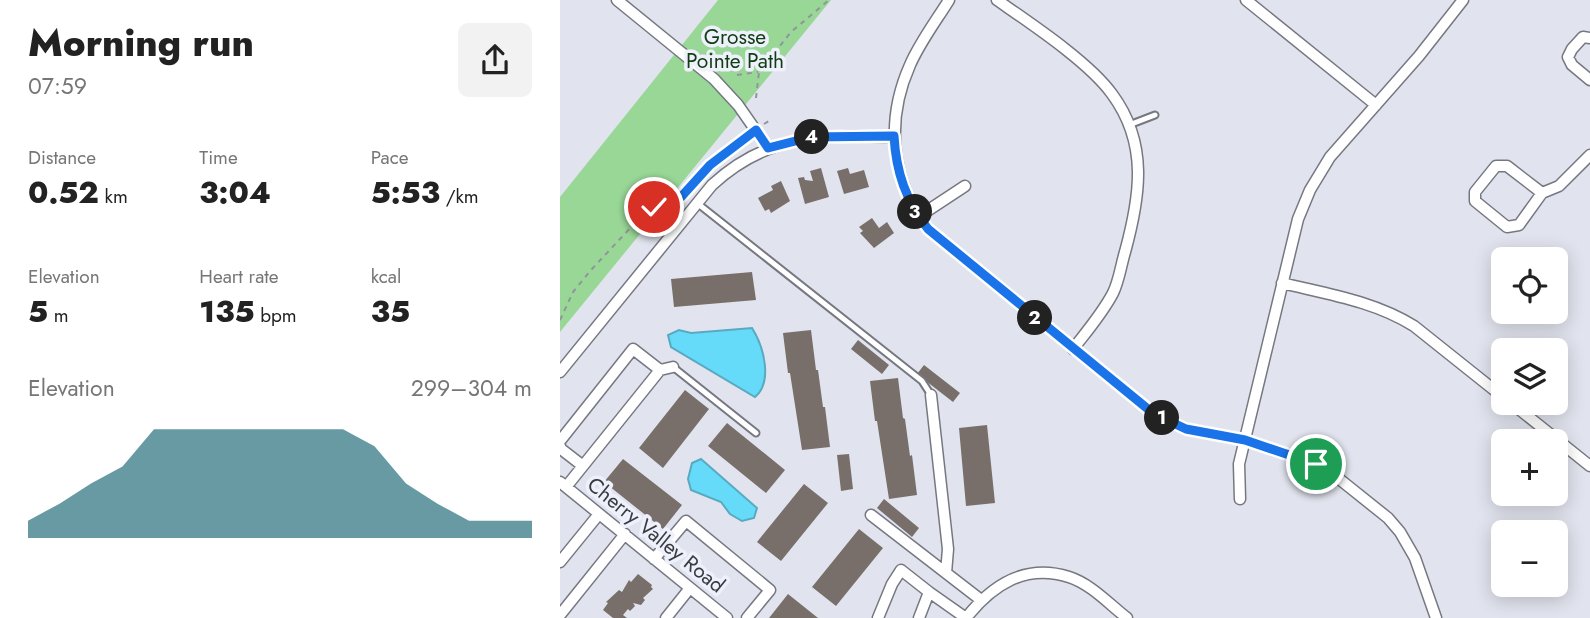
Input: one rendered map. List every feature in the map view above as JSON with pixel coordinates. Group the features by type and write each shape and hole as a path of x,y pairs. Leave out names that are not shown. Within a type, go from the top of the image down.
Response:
{"street":[{"path":"617,0 714,79 738,105 768,148"},
{"path":"949,0 910,64 901,88 894,136 899,175 918,217 935,237 1154,414 1186,429 1245,440 1316,464 1338,478 1388,518 1399,532 1415,558 1434,617"},
{"path":"997,0 1029,22 1104,84 1121,108 1136,149 1139,177 1134,221 1115,289 1099,316 1073,349"},
{"path":"1246,0 1376,105"},
{"path":"1240,499 1239,464 1303,204 1330,158 1419,56 1463,0"},
{"path":"1590,38 1583,37 1568,57 1572,65 1590,79"},
{"path":"560,372 721,177 751,156 768,148 811,137 894,136"},
{"path":"1542,193 1507,166 1496,166 1475,192 1475,201 1507,227 1519,225 1542,193 1559,186 1590,155"},
{"path":"918,217 965,186"},
{"path":"1282,283 1364,303 1399,316 1491,388"},
{"path":"583,466 561,449 560,443 633,349 660,370"},
{"path":"563,484 583,466 660,370 673,367"},
{"path":"931,396 948,549 946,573"},
{"path":"1526,415 1590,466"},
{"name":"Cherry Valley Road","path":"563,484 727,618"},
{"path":"560,562 599,514"},
{"path":"871,515 981,600"},
{"path":"654,559 686,521 770,590 747,618"},
{"path":"560,615 625,534"},
{"path":"878,618 901,570 966,618 981,600 1003,582 1021,576 1049,574 1069,577 1086,586 1127,618"},
{"path":"666,618 691,588"},
{"path":"919,618 929,592"}],"lane":[{"path":"1129,125 1155,115"},
{"path":"698,203 922,381 931,396"},
{"path":"673,367 756,433"}],"path":[{"path":"756,98 759,72 790,32 829,0"},
{"path":"737,75 759,72"},
{"path":"560,320 573,292 634,225 654,207 681,197 710,165 772,119"}],"green space":[{"name":"Grosse Pointe Path","path":"718,0 831,0 560,332 560,197"}],"water":[{"path":"752,328 765,364 764,383 755,397 671,347 668,335 679,330 691,333"},
{"path":"701,459 757,508 754,518 742,521 730,514 721,502 691,490 688,479 692,463"}],"building":[{"path":"821,168 829,197 805,204 798,178 804,177 805,180 813,181 810,171"},
{"path":"848,168 850,174 864,170 869,187 844,194 837,171"},
{"path":"781,181 790,201 771,213 769,209 765,211 758,198 773,190 771,186"},
{"path":"872,218 879,228 887,222 894,233 874,248 860,233 863,231 859,227"},
{"path":"752,272 756,300 674,307 671,279"},
{"path":"811,330 830,447 802,450 783,333"},
{"path":"858,340 889,365 882,374 851,349"},
{"path":"924,365 960,393 953,402 917,374"},
{"path":"898,378 917,495 889,499 870,381"},
{"path":"685,390 709,409 663,468 639,448"},
{"path":"727,423 785,470 766,493 708,446"},
{"path":"987,425 995,503 966,506 959,428"},
{"path":"849,454 853,489 841,491 837,455"},
{"path":"623,459 682,505 663,529 604,482"},
{"path":"804,484 828,503 781,561 757,542"},
{"path":"884,499 919,528 912,537 877,508"},
{"path":"859,529 883,548 836,606 812,587"},
{"path":"638,574 652,585 653,589 643,598 645,600 641,605 633,603 635,606 623,615 627,618 613,618 603,610 608,603 606,602 619,590 622,592 629,580 631,582"},
{"path":"788,594 818,618 769,618"}],"route":[{"path":"654,207 681,197 710,165 756,130 768,148 811,137 894,136 899,175 907,195 918,217 935,237 1154,414 1186,429 1245,440 1316,464"}]}
